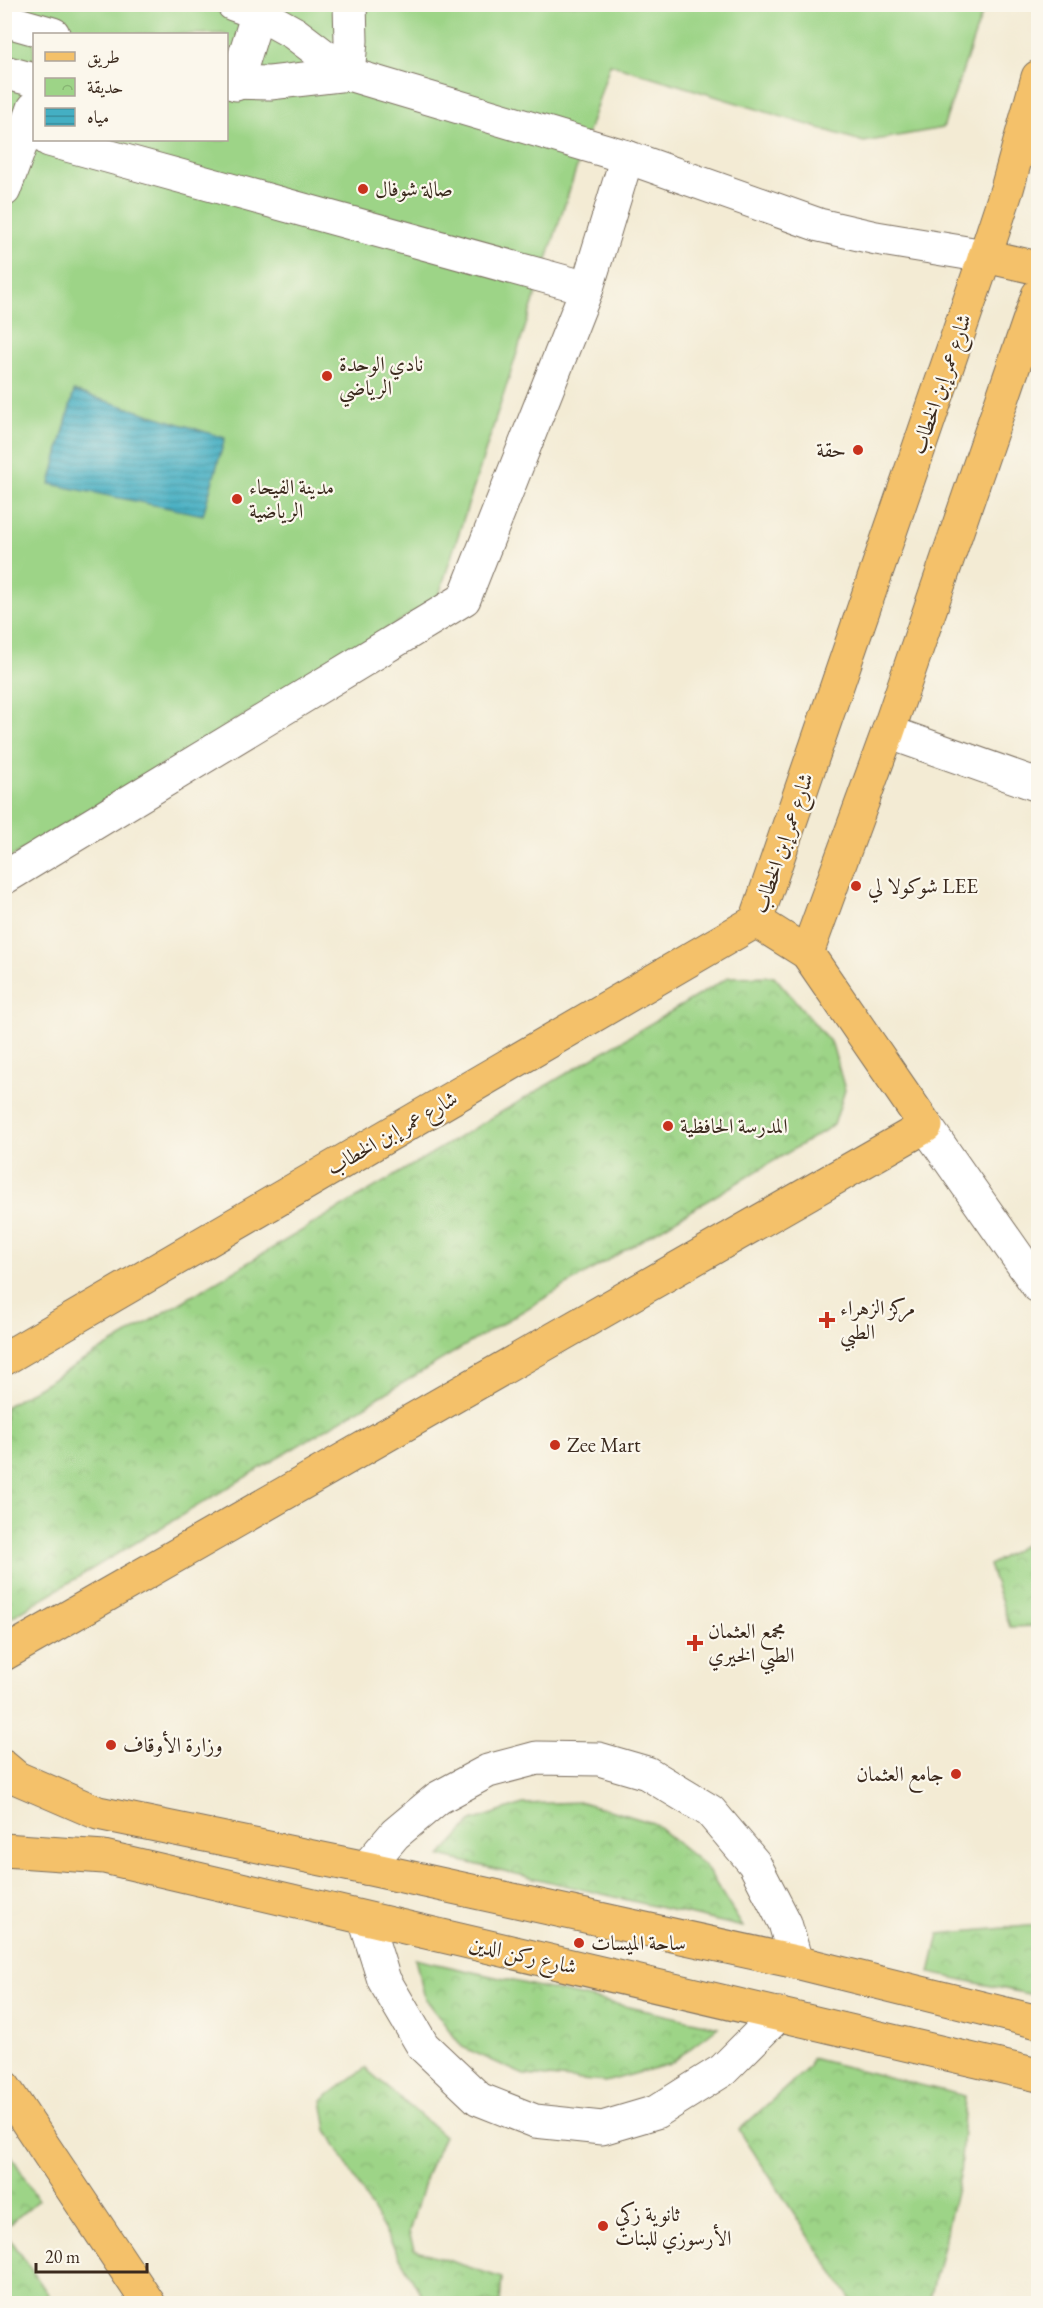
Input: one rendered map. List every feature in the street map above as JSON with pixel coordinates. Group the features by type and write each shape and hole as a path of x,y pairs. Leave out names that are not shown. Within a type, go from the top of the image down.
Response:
{"main road":[{"name":"شارع عمر إبن الخطاب","path":"4,1359 756,921 1007,189 1036,90"},
{"path":"984,256 1038,268"},
{"path":"807,953 888,732 1038,295"},
{"path":"4,1654 926,1126 807,953 756,921"},
{"path":"4,1767 17,1778 98,1813 366,1868 796,1962 1038,2022"},
{"name":"شارع ركن الدين","path":"4,1850 104,1857 1038,2075"},
{"path":"4,2087 149,2304"}],"street":[{"path":"348,74 351,41 350,4"},
{"path":"348,74 270,83 231,83 246,9 294,33 348,74 627,157 819,225 876,238 984,256"},
{"path":"4,20 50,33"},
{"path":"4,72 33,80"},
{"path":"4,190 33,135"},
{"path":"78,141 587,288"},
{"path":"4,878 464,599 587,288 627,157"},
{"path":"888,732 1038,785"},
{"path":"926,1126 1038,1286"},
{"path":"366,1868 395,1834 438,1798 488,1771 537,1758 599,1759 647,1773 710,1811 754,1863 784,1923 796,1962"},
{"path":"365,1919 384,1980 423,2046 479,2099 535,2121 602,2128 656,2112 723,2070 779,2014"}],"green space":[{"name":"مدينة الفيحاء الرياضية","path":"5,5 985,5 943,128 864,142 610,64 438,598 5,861"},
{"path":"774,976 832,1044 845,1090 834,1125 5,1621 5,1407 729,977"},
{"path":"1038,1537 1038,1626 1010,1627 989,1565"},
{"path":"582,1802 653,1823 705,1866 743,1927 440,1856 472,1821 523,1804"},
{"path":"1038,1925 1038,1996 930,1973 939,1934"},
{"path":"415,1959 718,2027 670,2064 605,2082 524,2075 462,2047 425,1998"},
{"path":"811,2058 965,2096 960,2176 929,2303 853,2303 739,2130 809,2067"},
{"path":"365,2068 444,2136 427,2173 409,2232 414,2249 502,2278 500,2303 426,2303 327,2130 322,2100"},
{"path":"5,2145 38,2200 4,2228"},
{"path":"5,2231 54,2303 5,2303"}],"water":[{"path":"74,391 225,438 203,515 50,484"}],"place":[{"name":"صالة شوفال","path":"363,189"},
{"name":"نادي الوحدة الرياضي","path":"327,376"},
{"name":"حقة","path":"858,450"},
{"name":"مدينة الفيحاء الرياضية","path":"237,499"},
{"name":"شوكولا لي LEE","path":"856,886"},
{"name":"المدرسة الحافظية","path":"668,1126"},
{"name":"مركز الزهراء الطبي","path":"827,1320"},
{"name":"Zee Mart","path":"555,1445"},
{"name":"مجمع العثمان الطبي الخيري","path":"695,1643"},
{"name":"وزارة الأوقاف","path":"111,1745"},
{"name":"جامع العثمان","path":"956,1774"},
{"name":"ساحة الميسات","path":"579,1943"},
{"name":"ثانوية زكي الأرسوزي للبنات","path":"603,2226"}]}
